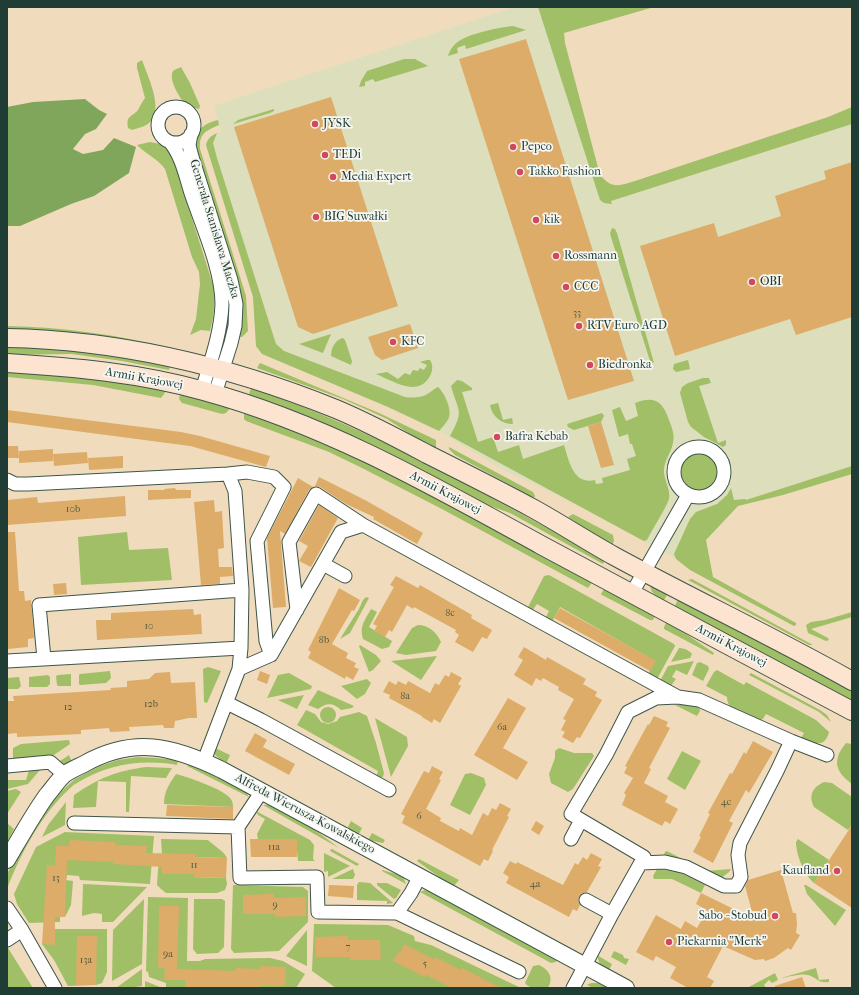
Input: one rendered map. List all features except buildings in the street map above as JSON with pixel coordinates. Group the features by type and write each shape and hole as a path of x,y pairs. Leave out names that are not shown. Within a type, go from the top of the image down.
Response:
{"main road":[{"name":"Armii Krajowej","path":"7,338 66,341 155,354 216,369 337,409 374,426 535,510 645,572 852,681"},
{"name":"Armii Krajowej","path":"7,363 62,366 130,375 209,392 271,413 339,439 435,487 852,711"}],"street":[{"path":"170,108 181,108 190,114 193,124 191,134 182,142 176,143 165,140 161,136 158,125 161,115 170,108"},
{"name":"Generała Stanisława Maczka","path":"191,134 189,145 192,157 236,297 235,326 216,369 209,392"},
{"name":"Generała Stanisława Maczka","path":"170,142 175,147 182,165 213,256 221,286 222,304 217,340 216,369"},
{"path":"7,480 15,484 28,484 247,472 274,477 284,487 257,541 266,641 271,655"},
{"path":"204,761 239,670 241,648 242,590 235,491 228,474"},
{"path":"297,610 289,542 316,494 363,525 678,697"},
{"path":"632,594 688,495"},
{"path":"239,670 271,655 341,532 363,525"},
{"path":"323,564 345,576"},
{"path":"44,659 39,605 242,590"},
{"path":"7,661 241,648"},
{"path":"573,988 586,966 612,914 644,858 571,814 606,755 628,712 656,698 678,697 699,700 791,741 827,755"},
{"path":"227,703 262,720 388,790"},
{"path":"641,863 665,862 679,865 724,886 736,886 741,877 738,855 740,843 791,741"},
{"name":"Alfreda Wierusza-Kowalskiego","path":"7,860 35,812 52,789 65,775 93,759 118,749 148,746 185,754 204,761 626,988"},
{"path":"7,766 50,762 65,775"},
{"path":"262,791 238,827 240,878 317,877 318,912 397,913 519,972"},
{"path":"571,839 581,820"},
{"path":"74,823 238,827"},
{"path":"397,913 411,893 420,876"},
{"path":"586,900 612,914"},
{"path":"7,908 22,930 56,988"},
{"path":"7,940 22,930"}],"shaded area":[{"name":"BIG Suwałki","path":"514,7 549,7 606,202 852,124 852,472 745,501 702,509 674,554 676,559 562,497 503,470 439,431 388,407 262,354 256,346 253,297 206,145 210,136 221,132 214,106"}],"green space":[{"path":"538,7 654,7 564,33 565,43 600,175 608,183 620,185 635,181 828,117 852,107 852,124 611,201 612,204 604,203 600,200"},
{"path":"513,26 526,30 466,49 465,45 457,48 458,53 448,56 453,46 464,38 485,31"},
{"path":"404,59 415,59 428,66 375,82 373,79 365,82 365,86 359,87 367,71"},
{"path":"142,60 151,83 155,101 155,110 149,123 132,130 128,128 128,119 138,110 145,98 137,68 137,63"},
{"path":"181,67 200,106 199,109 187,105 179,96 174,86 172,73"},
{"path":"85,99 99,110 107,114 96,129 85,134 73,149 83,154 103,150 114,138 136,147 129,173 94,196 71,204 20,226 7,226 7,107 33,102"},
{"path":"274,109 274,111 270,113 233,124 238,120"},
{"path":"218,120 219,125 207,131 202,136 200,149 246,296 248,331 242,337 236,337 242,318 241,298 196,154 195,145 196,136 200,129 210,122"},
{"path":"217,133 213,143 217,158 276,344 284,351 405,397 420,397 438,387 447,401 450,414 447,421 439,431 388,407 262,354 256,346 253,297 206,145 210,138"},
{"path":"150,142 160,144 168,149 173,158 213,285 214,308 210,331 201,330 190,335 196,319 200,284 199,272 192,257 165,169 159,162 137,145"},
{"path":"612,228 615,229 617,233 654,363 650,361 611,237 610,233"},
{"path":"7,326 70,330 112,336 175,349 174,352 7,330"},
{"path":"331,334 323,353 299,344"},
{"path":"343,338 352,361 351,365 331,356 334,345"},
{"path":"7,346 27,346 89,352 170,367 169,370 122,361 72,354 7,355"},
{"path":"430,360 431,362 432,372 425,383 419,386 412,387 397,384 376,374 387,372 398,379 405,373 410,375 413,370 418,371 420,368 424,370 427,365 420,362"},
{"path":"688,360 690,369 676,372 673,369 674,364"},
{"path":"260,363 379,413 436,440 436,451 387,419 343,399 257,368"},
{"path":"7,370 105,379 167,390 161,398 93,385 7,377"},
{"path":"703,378 709,378 711,383 699,386 718,443 726,440 726,445 723,447 704,437 691,427 688,422 680,393 682,387 688,383"},
{"path":"457,380 462,381 472,388 472,390 462,392 478,442 493,437 498,452 519,445 523,459 564,445 570,464 577,475 588,481 595,480 596,484 603,483 602,478 630,470 627,459 636,456 632,444 630,444 628,434 619,437 612,410 620,407 626,421 638,416 635,403 652,400 660,404 666,413 674,440 664,469 669,499 647,540 644,541 640,539 450,436 459,415 458,406 451,386"},
{"path":"251,388 343,423 431,466 605,559 603,564 510,513 479,502 359,439 334,428 248,397"},
{"path":"180,394 230,408 226,413 222,414 182,403 179,399"},
{"path":"498,403 503,420 512,418 513,424 505,423 495,416 490,405"},
{"path":"244,412 268,420 365,460 593,581 588,588 440,508 362,468 329,452 246,421 244,419"},
{"path":"602,413 604,416 601,422 574,430 568,427 567,424"},
{"path":"449,447 533,492 535,496 534,498 455,455"},
{"path":"703,454 712,459 716,465 716,479 712,485 703,490 695,490 686,485 682,479 681,468 686,459 692,455"},
{"path":"852,466 852,474 783,495 738,506 706,540 713,577 796,623 796,625 794,626 690,570 676,559 674,554 690,519 696,512 717,504 727,495 731,488 734,500 746,500"},
{"path":"573,514 613,535 614,541 612,546 568,517"},
{"path":"127,532 129,550 168,548 172,580 81,585 78,537"},
{"path":"549,575 674,644 675,646 656,681 647,676 655,661 560,607 552,622 545,619 549,611 537,604 532,611 526,611 544,576"},
{"path":"692,579 813,645 809,645 688,580"},
{"path":"650,586 668,593 663,602 652,592"},
{"path":"605,587 656,614 653,620 650,620 602,595 601,594"},
{"path":"366,597 369,598 350,633 340,639 363,600"},
{"path":"678,599 852,691 852,703 674,608"},
{"path":"371,609 377,612 369,627 392,641 389,647 382,649 363,639 362,627"},
{"path":"852,612 852,617 811,629 829,640 826,641 808,633 806,625 811,622 825,620"},
{"path":"667,621 714,653 713,655 664,629"},
{"path":"418,625 429,628 437,635 441,642 436,651 406,655 396,653 412,628"},
{"path":"360,645 376,655 381,661 373,670 369,672 359,646"},
{"path":"679,648 691,653 690,658 671,662"},
{"path":"437,656 421,680 391,661"},
{"path":"694,661 687,675 676,670 672,677 676,679 670,687 659,683 668,666"},
{"path":"700,662 708,666 709,669 703,681 692,675 697,663"},
{"path":"208,667 221,671 207,703 204,702 203,669"},
{"path":"717,670 744,685 746,682 816,720 829,732 825,741 822,743 814,743 801,738 804,733 766,714 763,719 760,720 734,710 730,707 727,697 706,686 714,672"},
{"path":"110,671 111,678 106,683 79,684 80,674"},
{"path":"289,673 312,686 311,689 267,698 278,675"},
{"path":"751,673 820,710 827,715 831,722 819,712 749,675"},
{"path":"71,674 71,686 57,685 56,676"},
{"path":"48,675 50,677 50,684 47,687 29,687 29,677"},
{"path":"19,677 21,686 18,689 7,689 7,678"},
{"path":"367,679 371,683 365,694 357,699 341,686"},
{"path":"318,690 354,706 352,708 341,710 330,704 318,709 308,705"},
{"path":"304,695 297,709 278,700"},
{"path":"694,704 699,706 700,711 697,716 675,705"},
{"path":"328,707 334,709 336,715 334,721 328,723 322,721 320,715 322,709"},
{"path":"306,710 315,714 321,722 328,724 337,721 340,717 359,712 367,716 384,773 383,777 376,778 378,771 297,725"},
{"path":"375,718 407,737 408,746 391,777"},
{"path":"69,740 70,744 48,759 13,758 13,748 21,744"},
{"path":"846,743 852,744 852,784 840,773 837,765 841,750"},
{"path":"215,748 230,755 226,764 215,755"},
{"path":"559,748 574,753 592,753 594,756 573,789 568,792 551,783 549,774 555,758 555,751"},
{"path":"682,751 701,761 685,790 667,779"},
{"path":"69,755 72,762 66,768 54,765"},
{"path":"138,757 178,760 177,765 163,763 138,763 113,767 101,771 74,785 47,814 31,838 7,889 8,872 22,845 56,796 75,779 100,766 118,760"},
{"path":"191,764 246,792 249,797 187,766"},
{"path":"146,767 172,768 166,778 131,776 129,812 126,812 126,782 98,781 117,773"},
{"path":"29,770 40,770 28,784 7,789 7,780 26,780"},
{"path":"471,773 484,778 486,785 470,815 450,805 465,774"},
{"path":"176,774 203,783 224,793 230,798 233,807 164,804 167,788"},
{"path":"98,781 96,807 73,808 74,795"},
{"path":"824,782 832,783 852,797 852,825 848,830 814,807 812,803 811,799 814,789"},
{"path":"16,789 21,792 7,814 7,791"},
{"path":"66,802 65,825 42,837 48,825"},
{"path":"263,805 271,805 311,827 339,848"},
{"path":"256,811 310,840 314,845 313,859 315,861 298,861 296,839 258,839 257,834 265,819 258,815"},
{"path":"351,821 362,828 358,836 347,829"},
{"path":"7,823 14,829 7,842"},
{"path":"65,832 154,836 150,884 80,880 79,876 67,875 66,880 73,881 71,905 65,917 60,917 60,922 29,923 17,904 14,894 36,847"},
{"path":"372,833 385,840 383,843 368,840"},
{"path":"161,839 208,840 226,855 227,858 162,854"},
{"path":"798,839 829,860 814,883 804,870 799,858 796,847 796,842"},
{"path":"331,849 359,864 357,866 330,851"},
{"path":"667,851 705,871 731,869 721,878 662,859"},
{"path":"324,853 350,866 328,877 328,871 324,872"},
{"path":"162,854 162,874 194,874 194,877 226,878 227,884 225,890 217,893 166,893 157,885 158,869"},
{"path":"419,859 459,880 453,887 417,861"},
{"path":"353,869 355,875 353,879 332,879"},
{"path":"657,869 677,871 705,885 701,893 672,879 654,879 653,876"},
{"path":"382,871 403,876 406,884"},
{"path":"359,882 370,883 393,903 387,904 387,901 357,900 357,885"},
{"path":"377,883 387,883 401,890 394,899 377,885"},
{"path":"83,884 147,887 113,922 102,922 102,914 94,913 82,916"},
{"path":"233,885 303,887 308,891 308,922 279,951 234,953 231,949"},
{"path":"804,885 846,910 835,926 807,894"},
{"path":"425,890 432,892 557,959 556,962 551,963 420,892"},
{"path":"148,897 188,898 187,961 200,961 205,959 270,958 283,961 305,974 296,988 166,988 166,983 149,977 148,972 146,971"},
{"path":"144,899 142,964 112,981 113,930"},
{"path":"194,899 222,899 225,901 224,947 218,953 197,954 193,949"},
{"path":"314,924 388,925 414,936 415,941 431,945 521,988 336,988 312,971"},
{"path":"50,929 107,929 107,972 102,983 96,985 68,986 54,960 42,944 55,944"},
{"path":"307,930 307,966 286,956"},
{"path":"8,948 33,988 7,988"},
{"path":"614,951 623,955 624,958 629,959 626,965 611,957"},
{"path":"597,955 612,964 609,970 600,965"},
{"path":"539,965 550,974 551,980 548,988 532,988 525,983 533,966"},
{"path":"816,968 819,980 829,979 829,982 823,982 820,981 811,976 805,975 781,978"},
{"path":"142,969 142,986 116,988"},
{"path":"775,973 778,980 772,983 769,980 764,985 766,988 747,988"},
{"path":"145,981 160,987 160,988 145,988"},
{"path":"591,983 602,983 611,988 593,988 587,985"}],"place":[{"name":"JYSK","path":"315,124"},
{"name":"Pepco","path":"513,147"},
{"name":"TEDi","path":"325,155"},
{"name":"Takko Fashion","path":"520,172"},
{"name":"Media Expert","path":"333,177"},
{"name":"BIG Suwałki","path":"316,217"},
{"name":"kik","path":"536,220"},
{"name":"Rossmann","path":"556,256"},
{"name":"OBI","path":"752,282"},
{"name":"CCC","path":"566,287"},
{"name":"RTV Euro AGD","path":"579,326"},
{"name":"KFC","path":"393,342"},
{"name":"Biedronka","path":"590,365"},
{"name":"Bafra Kebab","path":"497,437"},
{"name":"Kaufland","path":"837,871"},
{"name":"Sabo - Stobud","path":"775,916"},
{"name":"Piekarnia \"Merk\"","path":"669,942"}]}
